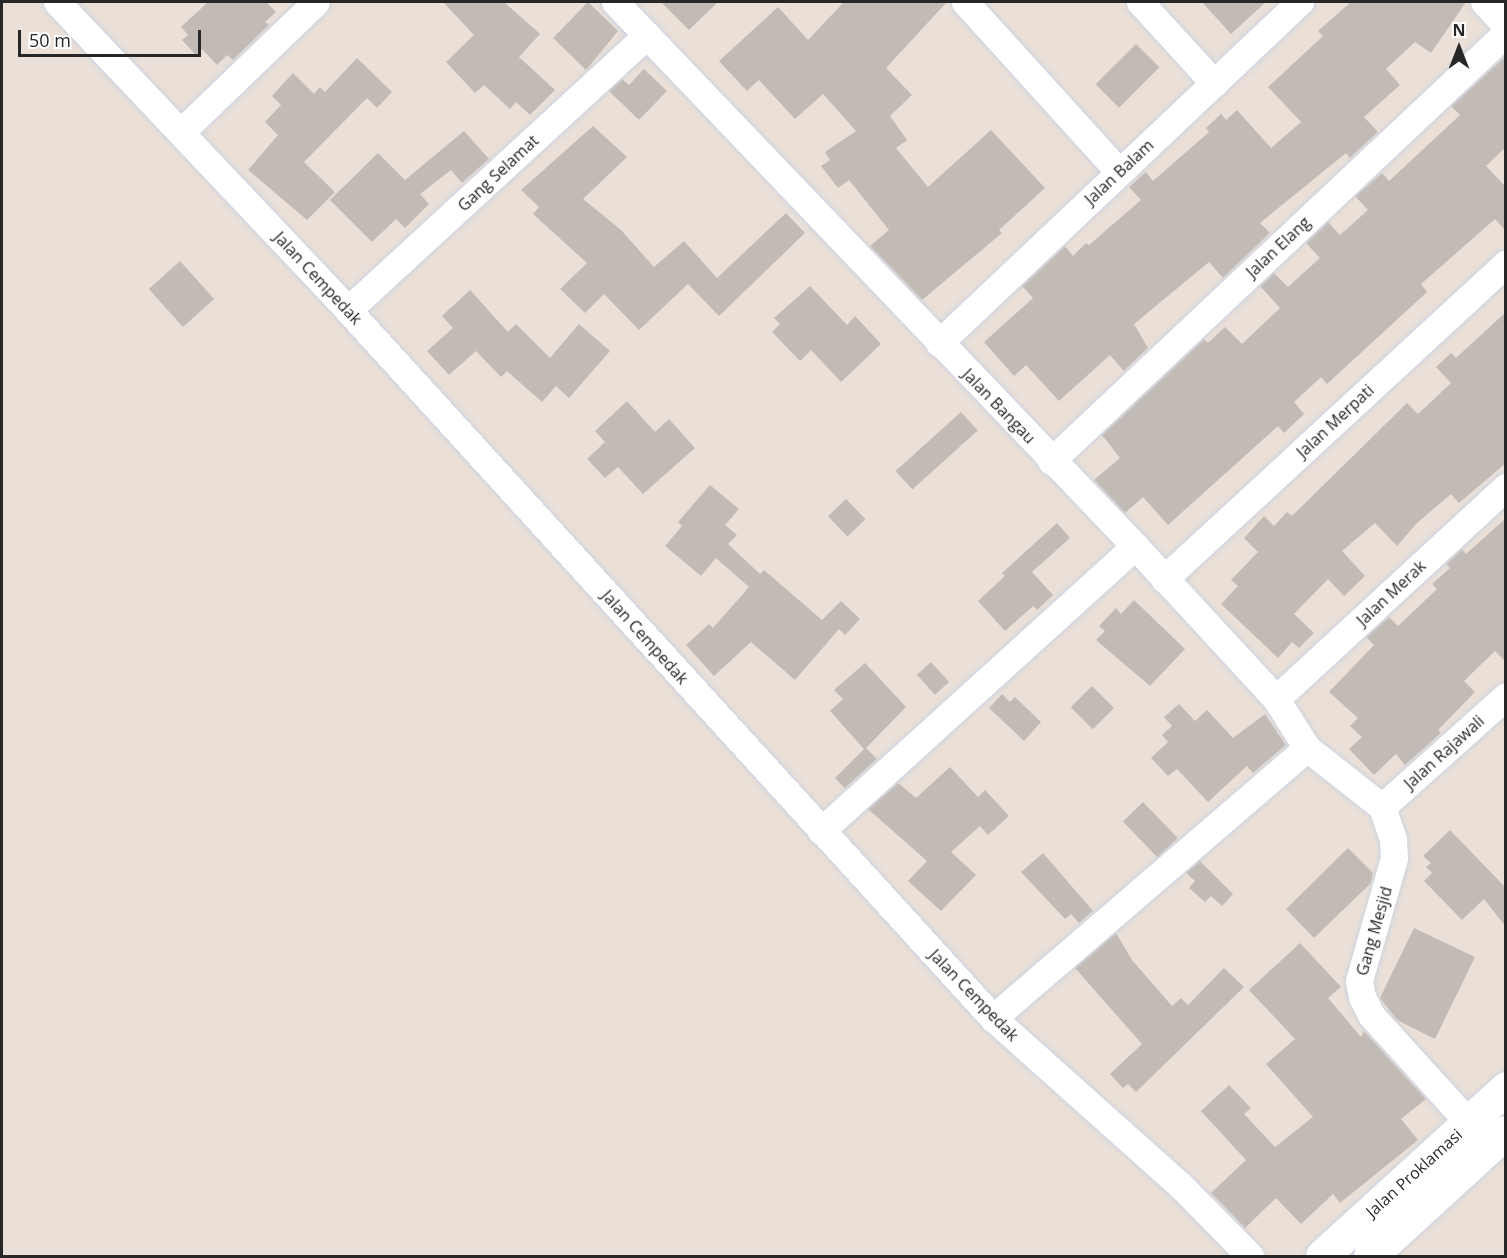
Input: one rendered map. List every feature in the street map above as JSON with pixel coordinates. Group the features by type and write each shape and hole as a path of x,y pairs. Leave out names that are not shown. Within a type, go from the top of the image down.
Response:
{"street":[{"name":"Jalan Cempedak","path":"57,2 348,310 993,1018 1180,1185 1250,1257"},
{"path":"181,132 316,2"},
{"name":"Jalan Bangau","path":"615,2 939,344 1135,546 1276,699 1307,748 1382,807"},
{"path":"966,2 1119,172"},
{"path":"1140,2 1214,83"},
{"name":"Jalan Balam","path":"939,344 1300,2"},
{"path":"1484,2 1506,26"},
{"name":"Jalan Elang","path":"1051,461 1506,33"},
{"name":"Gang Selamat","path":"348,310 647,35"},
{"name":"Jalan Merpati","path":"1164,579 1506,263"},
{"name":"Jalan Merak","path":"1276,699 1506,487"},
{"path":"821,831 1135,546"},
{"name":"Jalan Rajawali","path":"1382,807 1506,696"},
{"path":"993,1018 1307,748"},
{"name":"Gang Mesjid","path":"1382,807 1393,839 1394,858 1359,981 1362,997 1371,1015 1469,1123"},
{"name":"Jalan Proklamasi","path":"1322,1257 1506,1088"},
{"name":"Jalan Proklamasi","path":"1370,1257 1506,1132"}],"building":[{"path":"208,2 266,2 276,12 265,22 269,25 233,60 227,55 217,65 202,49 196,55 182,40 188,35 181,27"},
{"path":"443,2 504,2 540,34 519,57 555,90 530,115 516,102 510,109 484,85 475,93 446,62 474,35"},
{"path":"588,2 618,31 586,70 553,38"},
{"path":"661,2 718,2 689,30"},
{"path":"844,2 947,2 886,68 912,95 890,116 907,140 896,148 928,187 991,130 1045,188 999,230 1002,233 922,300 870,246 889,230 849,180 838,188 821,166 830,160 825,152 856,131 823,94 795,119 759,80 747,91 719,61 778,7 808,40"},
{"path":"1202,2 1266,2 1231,34"},
{"path":"1351,2 1466,2 1431,53 1415,42 1386,69 1400,85 1364,117 1378,132 1350,158 1346,153 1260,223 1270,233 1223,278 1209,262 1134,324 1148,348 1124,371 1110,355 1059,401 1026,365 1014,376 984,342 1033,298 1022,286 1065,246 1073,256 1086,243 1089,245 1141,200 1129,187 1146,172 1153,181 1209,132 1206,128 1221,114 1226,120 1237,110 1271,148 1301,122 1268,87 1323,36 1318,31"},
{"path":"1136,44 1159,67 1119,108 1096,84"},
{"path":"1506,56 1506,147 1486,166 1506,187 1506,231 1495,219 1421,284 1427,292 1327,384 1321,377 1294,402 1304,414 1284,433 1278,426 1168,525 1143,497 1125,513 1094,480 1120,458 1102,435 1204,339 1208,343 1225,327 1242,344 1280,308 1260,286 1274,273 1288,287 1320,258 1306,243 1328,222 1340,235 1368,210 1355,196 1382,173 1389,181 1460,115 1451,106"},
{"path":"357,58 392,92 377,108 367,98 304,162 335,192 307,220 248,170 278,135 265,122 281,105 272,96 293,73 314,94 320,87 325,92"},
{"path":"644,69 667,91 639,120 609,91 622,79 629,85"},
{"path":"593,126 627,157 583,199 621,230 654,267 684,241 717,278 786,213 805,233 719,316 688,284 639,330 604,294 585,313 560,289 587,263 533,214 539,207 521,190"},
{"path":"464,131 489,159 462,183 451,170 420,194 429,204 405,228 396,219 372,242 330,200 378,153 405,180"},
{"path":"180,261 214,299 183,327 149,289"},
{"path":"810,286 847,325 855,316 881,344 841,382 811,350 800,361 772,332 780,324 774,318"},
{"path":"470,290 508,332 516,324 550,358 579,324 610,351 569,398 556,386 542,402 507,371 501,377 476,351 449,375 427,351 453,328 442,316"},
{"path":"1506,312 1506,463 1459,503 1451,494 1417,523 1397,546 1375,523 1342,551 1365,576 1344,596 1328,579 1294,614 1314,633 1299,648 1292,642 1278,658 1221,604 1238,586 1231,580 1258,552 1244,538 1264,516 1274,526 1287,512 1292,516 1407,403 1418,414 1451,383 1436,367 1451,353 1456,358"},
{"path":"627,401 655,432 669,419 695,448 643,494 618,467 605,478 587,459 605,442 595,431"},
{"path":"961,412 978,431 912,489 896,471"},
{"path":"710,485 739,509 725,525 737,535 728,544 760,574 764,570 822,620 841,601 860,619 845,635 839,629 795,680 751,642 714,676 686,645 709,624 713,628 749,587 716,558 701,576 665,546 682,526 678,522"},
{"path":"846,499 865,519 847,537 828,516"},
{"path":"1506,518 1506,662 1495,651 1464,681 1475,692 1438,730 1441,733 1405,765 1396,754 1374,775 1349,749 1362,737 1350,726 1358,718 1329,692 1374,645 1366,637 1389,617 1398,626 1437,589 1432,584 1450,568 1446,564 1462,549 1466,554"},
{"path":"1057,523 1070,538 1032,572 1053,595 1037,610 1033,606 1005,631 978,601 1005,576 1002,573"},
{"path":"1134,600 1185,649 1150,686 1096,640 1105,631 1099,626 1116,608 1121,614"},
{"path":"931,662 949,682 935,695 917,675"},
{"path":"865,663 906,707 866,748 877,759 845,788 835,778 864,749 830,711 843,699 834,690"},
{"path":"1092,686 1114,708 1093,729 1071,707"},
{"path":"1002,694 1010,702 1015,697 1041,722 1024,741 989,708"},
{"path":"1179,704 1195,721 1207,710 1233,738 1265,714 1286,745 1253,773 1247,766 1208,802 1177,769 1168,776 1151,758 1168,742 1162,735 1172,726 1164,717"},
{"path":"950,767 978,797 985,790 1009,816 988,835 980,826 951,852 976,875 941,911 908,881 927,861 868,809 898,783 916,798"},
{"path":"1143,802 1178,838 1158,857 1123,821"},
{"path":"1450,830 1506,888 1506,927 1484,899 1462,920 1424,881 1432,873 1426,867 1431,863 1423,856"},
{"path":"1348,848 1373,873 1371,883 1314,938 1286,909"},
{"path":"1043,853 1093,911 1079,923 1071,914 1065,919 1021,872"},
{"path":"1200,861 1233,894 1222,906 1211,896 1205,902 1189,888 1195,881 1186,873"},
{"path":"1414,928 1475,957 1435,1039 1397,1020 1380,998"},
{"path":"1116,933 1132,960 1172,1006 1181,998 1188,1005 1224,968 1244,987 1136,1092 1128,1084 1123,1088 1110,1074 1142,1044 1075,968"},
{"path":"1300,943 1341,987 1328,998 1361,1037 1364,1031 1426,1099 1401,1119 1418,1140 1340,1203 1333,1194 1301,1224 1276,1198 1245,1228 1211,1193 1246,1160 1201,1111 1229,1085 1251,1108 1244,1114 1275,1147 1313,1117 1266,1064 1295,1039 1249,990"}]}
